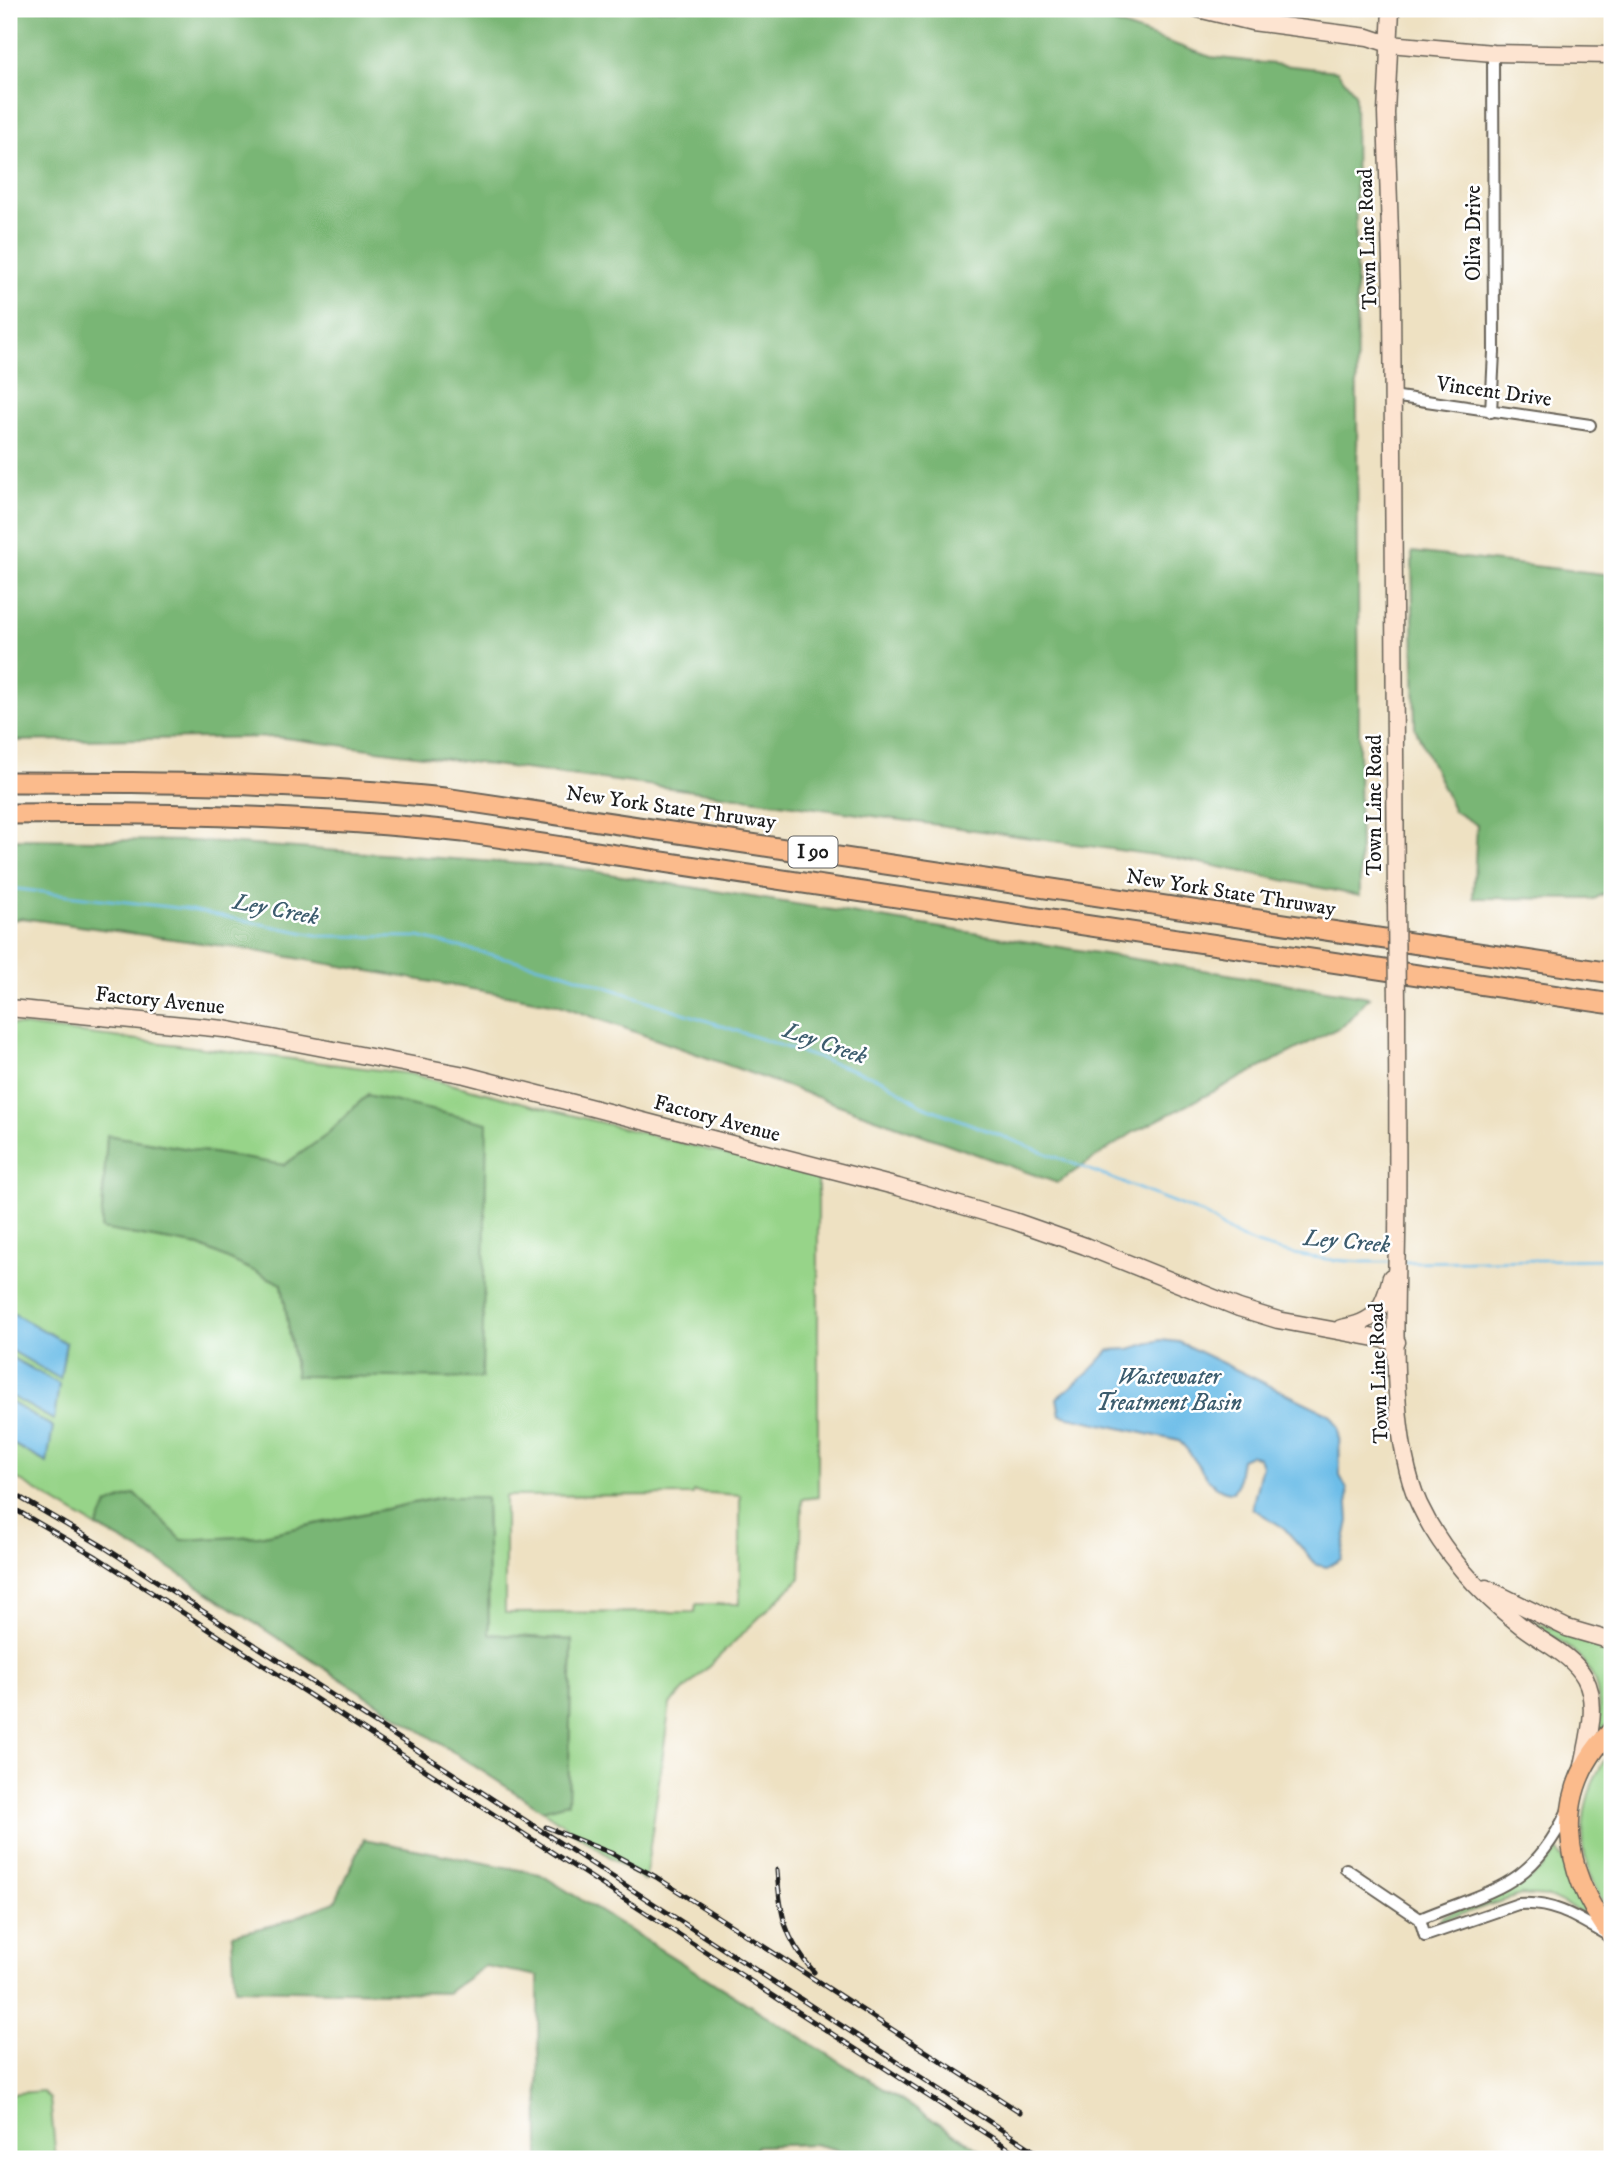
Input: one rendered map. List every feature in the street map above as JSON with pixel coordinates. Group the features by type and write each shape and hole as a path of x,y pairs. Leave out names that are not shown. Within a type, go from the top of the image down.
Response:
{"highway":[{"name":"New York State Thruway","path":"9,782 212,782 357,789 445,798 1612,973"},
{"name":"I 90","path":"9,814 211,813 375,823 463,832 1612,1004"}],"main road":[{"path":"1612,1730 1582,1769 1573,1800 1569,1832 1584,1896 1612,1937"}],"street":[{"path":"1198,9 1276,27 1368,37 1389,44 1493,53 1612,55"},
{"name":"Town Line Road","path":"1391,9 1386,150 1392,293 1397,1005 1397,1254 1393,1283 1399,1420 1405,1462 1418,1503 1432,1529 1474,1582 1498,1607 1565,1656 1585,1678 1591,1704 1591,1723 1582,1769"},
{"name":"Oliva Drive","path":"1492,412 1493,53"},
{"name":"Vincent Drive","path":"1392,396 1590,425"},
{"name":"Factory Avenue","path":"9,1008 224,1028 465,1075 898,1187 1014,1221 1085,1246 1239,1308 1328,1330 1397,1342"},
{"path":"1328,1330 1364,1324 1374,1317 1393,1283"},
{"name":"Town Line Road","path":"1474,1582 1567,1628 1612,1641"},
{"path":"1420,1919 1476,1898 1524,1874 1553,1840 1573,1800"},
{"path":"1346,1869 1420,1919 1426,1936 1518,1904 1532,1903 1570,1913 1612,1937"}],"green space":[{"path":"9,9 1074,9 1211,57 1337,71 1355,93 1360,896 1176,858 277,737 9,741"},
{"path":"1412,552 1612,575 1612,890 1594,899 1473,898 1477,825 1454,811 1415,728"},
{"path":"9,839 195,841 567,867 1369,997 1344,1025 1134,1132 1057,1183 557,1004 244,949 22,918 9,921"},
{"path":"9,1024 411,1074 818,1178 818,1497 802,1499 800,1578 670,1704 645,1881 542,1810 568,1803 572,1640 489,1634 486,1497 442,1497 259,1536 181,1540 135,1494 107,1505 97,1527 9,1474 9,1442 45,1462 53,1427 9,1401 9,1395 53,1420 59,1385 9,1356 9,1349 60,1378 66,1343 9,1311","holes":["367,1095 296,1376 282,1284 200,1246 101,1229 107,1136 284,1165 324,1137","693,1492 740,1495 740,1604 696,1604 695,1612 505,1613 505,1496 693,1495"]},
{"path":"367,1095 487,1123 482,1378 296,1376 282,1284 200,1246 101,1229 107,1135 284,1165 324,1137"},
{"path":"135,1494 182,1540 259,1536 442,1497 486,1497 489,1634 572,1640 568,1803 542,1810 164,1564 97,1527 107,1505"},
{"path":"1533,1621 1612,1649 1612,1718 1597,1736 1599,1706 1589,1670 1572,1650"},
{"path":"1612,1749 1612,1914 1590,1875 1583,1832 1591,1789"},
{"path":"364,1839 540,1874 995,2159 877,2159 813,2144 757,2146 748,2159 539,2159 538,1976 485,1966 447,1993 235,1989 232,1935 278,1924 335,1902"},
{"path":"1558,1850 1587,1915 1549,1897 1521,1895 1440,1921 1441,1917 1505,1892 1535,1875"},
{"path":"42,2091 50,2099 56,2159 9,2159 9,2094"}],"water":[{"path":"9,1311 66,1343 60,1379 9,1349"},
{"name":"Wastewater Treatment Basin","path":"1160,1340 1179,1342 1331,1415 1339,1428 1340,1476 1347,1489 1349,1521 1341,1559 1327,1567 1317,1565 1284,1528 1252,1508 1262,1465 1259,1458 1250,1455 1241,1459 1237,1485 1233,1492 1216,1486 1209,1480 1179,1441 1060,1415 1057,1398 1087,1374 1109,1350 1129,1349"},
{"path":"9,1356 59,1384 54,1420 9,1395"},
{"path":"9,1401 53,1427 47,1463 9,1442"}],"waterway":[{"name":"Ley Creek","path":"9,888 186,909 321,936 418,937 556,970 883,1080 921,1105 1204,1214 1231,1233 1259,1245 1315,1258 1392,1262"},
{"name":"Ley Creek","path":"1402,1262 1612,1259"}],"railway":[{"path":"9,1491 104,1547 1047,2159"},
{"path":"9,1506 97,1557 1025,2159"},
{"path":"546,1827 611,1853 656,1877 1020,2112"},
{"path":"777,1870 785,1925 796,1948 814,1972"}]}
